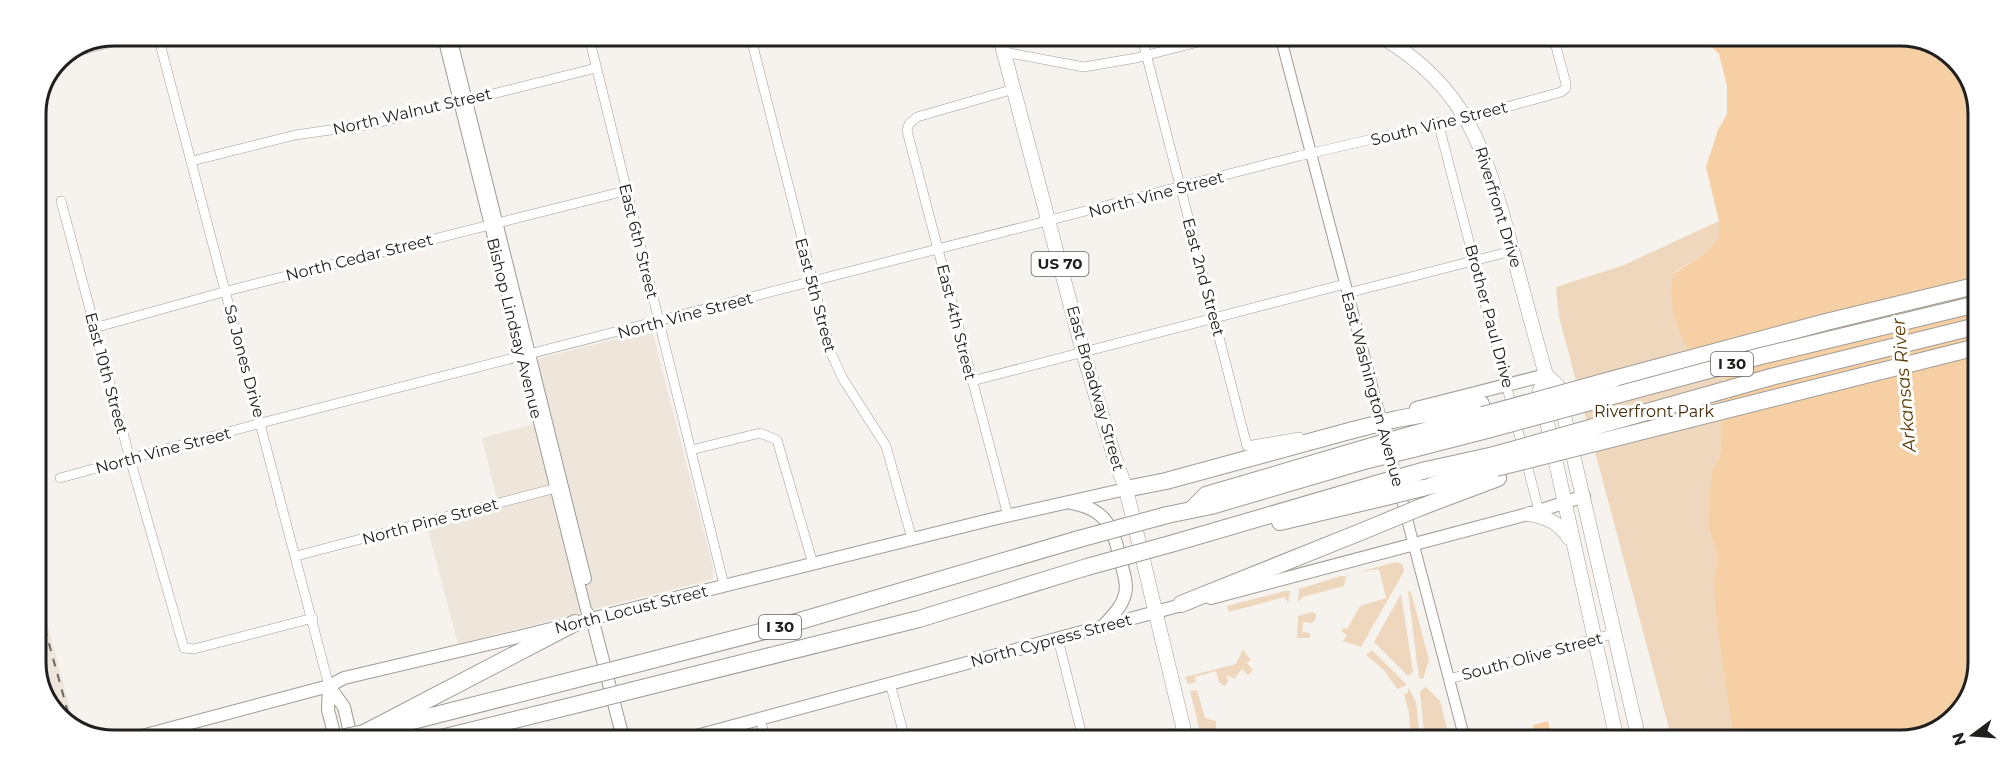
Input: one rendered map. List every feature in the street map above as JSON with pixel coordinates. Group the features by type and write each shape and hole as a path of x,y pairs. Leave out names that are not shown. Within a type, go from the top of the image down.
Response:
{"highway":[{"path":"1126,489 1166,481 1389,418 1484,416 1826,322 1968,287"},
{"name":"I 30","path":"378,730 776,628 1079,539 1193,508 1211,506 1363,455 1412,442 1484,416 1761,356 1968,306"},
{"name":"I 30","path":"473,730 919,619 1087,567 1384,489 1426,470 1496,467 1771,377 1968,328"},
{"path":"1384,489 1422,488 1496,467 1559,460 1566,452 1968,349"},
{"path":"1181,604 1421,507 1496,467"},
{"path":"368,730 584,620"}],"main road":[{"name":"East Broadway Street","path":"1002,46 1083,352 1126,489 1184,730"},
{"name":"Riverfront Drive","path":"1395,46 1429,70 1466,116 1488,163 1545,375 1540,390 1593,640"},
{"name":"Riverfront Drive","path":"1545,375 1557,385 1637,730"},
{"path":"1389,418 1545,375"},
{"name":"North Locust Street","path":"165,730 329,686 344,678 1126,489"},
{"name":"North Cypress Street","path":"717,730 1181,604 1232,593 1534,513 1584,496"},
{"path":"1066,502 1086,506 1099,513 1110,524 1117,544 1126,594 1119,608 1103,626"},
{"path":"1534,513 1560,526 1571,542"},
{"name":"Bishop Lindsay Avenue","path":"584,620 620,730"},
{"path":"1593,640 1615,730"},
{"name":"Sa Jones Drive","path":"329,686 344,707 356,730"},
{"name":"Sa Jones Drive","path":"329,686 328,710 333,730"}],"street":[{"name":"Sa Jones Drive","path":"161,46 313,618 329,686"},
{"name":"Bishop Lindsay Avenue","path":"445,46 463,101"},
{"name":"Bishop Lindsay Avenue","path":"453,46 463,101 559,487 586,610 584,620"},
{"name":"East 6th Street","path":"591,46 724,585"},
{"name":"East 5th Street","path":"754,46 834,360 843,379 886,446 912,539"},
{"path":"1006,46 1084,67 1182,46"},
{"name":"East 2nd Street","path":"1144,46 1247,446 1389,418"},
{"name":"East Washington Avenue","path":"1283,46 1347,289 1389,418 1414,545 1462,730"},
{"name":"South Vine Street","path":"1311,154 1561,92 1566,88 1556,46"},
{"name":"North Walnut Street","path":"192,161 295,135 355,127 596,68"},
{"name":"East 4th Street","path":"1008,516 912,154 908,127 917,117 1014,89"},
{"name":"Brother Paul Drive","path":"1438,122 1509,385 1534,513"},
{"name":"North Vine Street","path":"60,478 261,423 1311,154"},
{"name":"North Cedar Street","path":"94,328 226,291 625,190"},
{"name":"East 10th Street","path":"61,201 130,459 184,648 194,649 313,618"},
{"path":"972,381 1215,318 1476,261 1512,251"},
{"path":"691,450 763,434 772,436 780,443 813,564"},
{"name":"North Pine Street","path":"296,556 559,487"},
{"name":"South Olive Street","path":"1449,679 1616,633"},
{"path":"1058,639 1081,730"},
{"path":"890,683 903,730"},
{"path":"760,718 763,730"}],"shaded area":[{"path":"652,330 713,567 713,579 458,644 427,526 499,508 482,438 549,420 535,362 540,358"},
{"path":"47,623 72,714 61,704 50,684 47,667"}],"green space":[{"name":"Riverfront Park","path":"1719,221 1719,237 1707,252 1673,273 1736,342 1738,354 1725,380 1720,456 1712,472 1710,532 1718,555 1714,578 1733,730 1669,730 1559,317 1556,287 1624,265"},
{"path":"1396,562 1402,564 1404,571 1361,647 1343,641 1347,635 1341,631 1344,628 1347,629 1360,606 1386,598 1379,569 1359,572"},
{"path":"1346,576 1344,586 1303,597 1298,602 1299,589"},
{"path":"1290,591 1288,603 1285,597 1229,612 1227,606"},
{"path":"1408,591 1411,592 1429,660 1423,679 1419,678"},
{"path":"1401,594 1413,672 1408,676 1374,642"},
{"path":"1313,612 1316,614 1316,619 1312,623 1303,622 1302,632 1310,633 1310,638 1297,638 1298,616"},
{"path":"1243,650 1251,660 1247,663 1253,670 1248,675 1242,669 1234,679 1228,675 1226,678 1229,680 1225,686 1219,682 1216,671 1195,677 1196,682 1188,684 1185,677 1236,664"},
{"path":"1372,650 1406,684 1405,686 1397,689 1384,670 1366,655"},
{"path":"1408,687 1416,702 1419,730 1410,730 1404,694 1408,693"},
{"path":"1426,687 1440,701 1447,730 1424,730 1420,691"},
{"path":"1197,690 1205,718 1216,721 1216,730 1200,730 1190,691"}],"water":[{"name":"Arkansas River","path":"1711,46 1900,46 1922,50 1938,58 1954,73 1967,102 1968,671 1965,684 1957,700 1952,705 1943,705 1943,715 1922,727 1909,730 1732,730 1716,614 1714,578 1718,555 1710,532 1709,502 1712,472 1720,456 1725,380 1738,354 1732,338 1692,355 1678,326 1672,295 1673,274 1707,252 1719,237 1719,221 1706,167 1718,130 1727,114 1727,86 1719,54"},
{"path":"1548,721 1550,730 1534,730 1533,725"}],"railway":[{"path":"47,636 68,710"}]}
